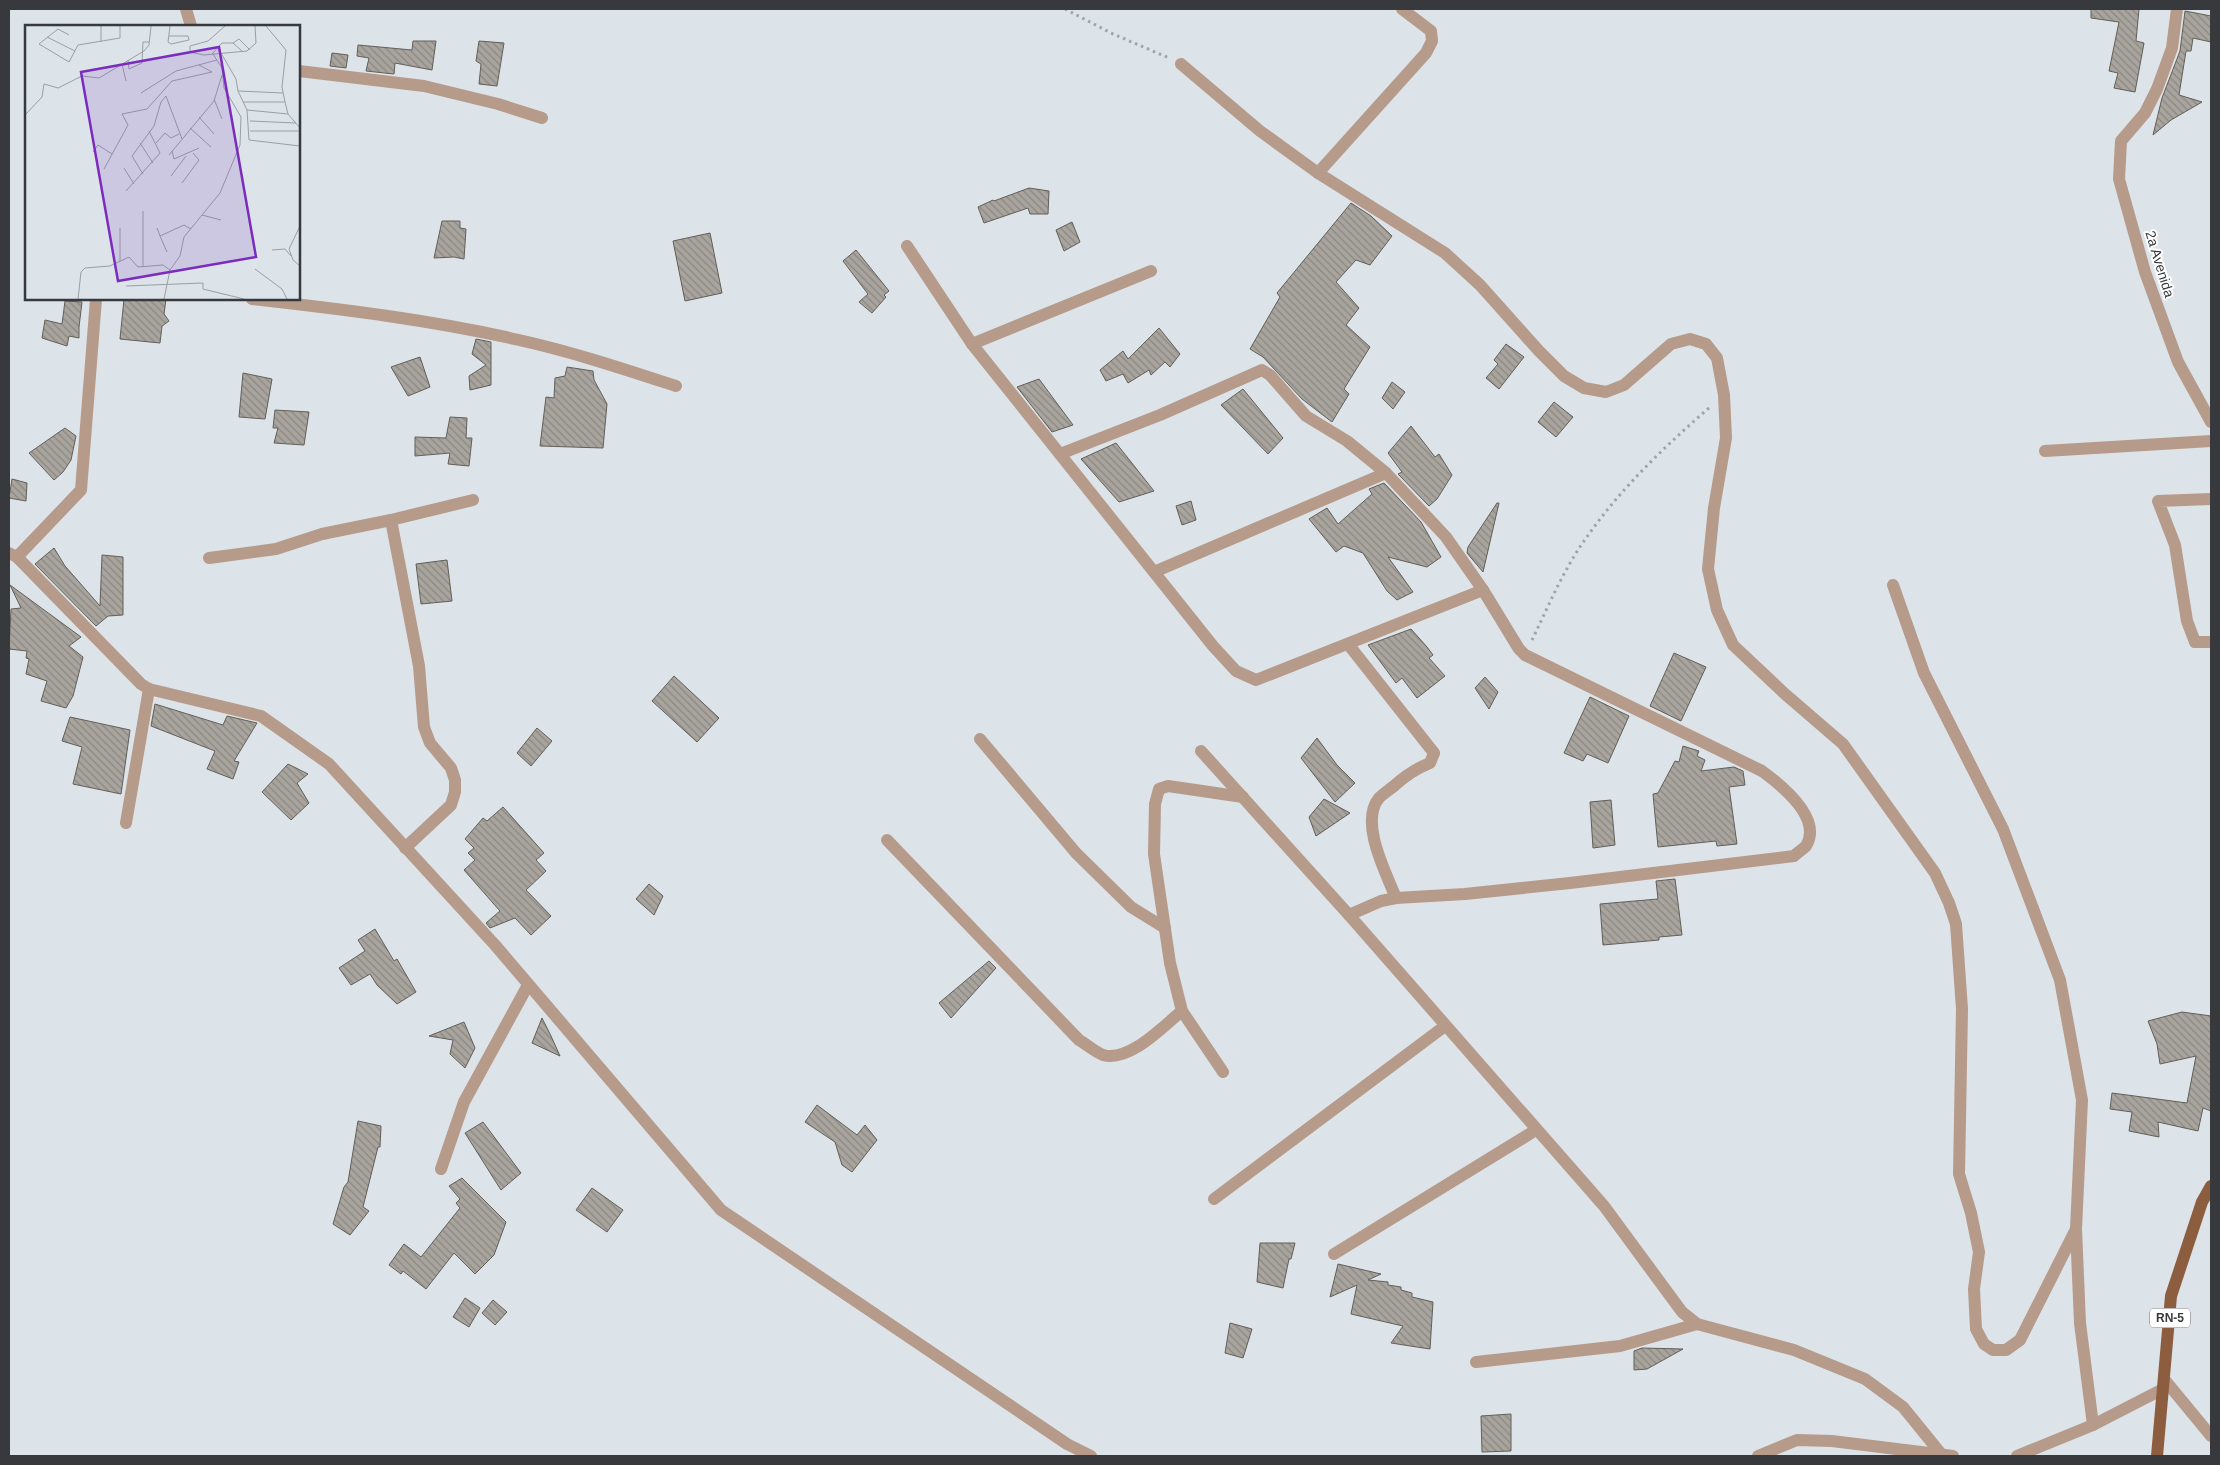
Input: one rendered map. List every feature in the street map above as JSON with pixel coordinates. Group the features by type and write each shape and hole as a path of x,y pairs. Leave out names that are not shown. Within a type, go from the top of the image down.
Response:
{"main road":[{"name":"RN-5","path":"2157,1456 2172,1296 2202,1202 2211,1186"}],"street":[{"path":"186,9 190,25"},
{"path":"1318,173 1426,53 1432,42 1431,31 1402,9"},
{"name":"2a Avenida","path":"2176,9 2172,48 2158,89 2145,113 2121,141 2119,179 2145,272 2178,362 2211,422"},
{"path":"1181,64 1260,132 1318,173 1445,253 1480,285 1564,376 1584,388 1606,392 1624,385 1671,344 1690,340 1706,344 1716,358 1724,395 1726,438 1714,508 1708,569 1717,610 1733,645 1785,694 1843,744 1936,873 1956,924 1962,1009 1959,1174 1971,1213 1979,1252 1974,1289 1976,1329 1984,1344 1993,1350 2006,1350 2020,1340 2076,1229"},
{"path":"300,71 424,86 498,104 542,118"},
{"path":"907,246 972,344 1218,652 1236,671 1256,680 1483,590"},
{"path":"972,344 1151,270"},
{"path":"96,300 81,490 13,555 141,684 149,689 261,716 329,764 495,945 721,1210 1067,1444 1092,1456"},
{"path":"261,300 359,311 518,340 592,359 676,386"},
{"path":"1060,454 1160,415 1262,370 1270,375 1306,416 1347,441 1386,473 1446,537 1525,655 1762,771 1787,789 1805,815 1810,831 1806,846 1794,856 1570,883 1465,894 1396,898 1381,901 1349,915"},
{"path":"2045,451 2211,441"},
{"path":"1154,572 1386,473"},
{"path":"2211,499 2158,501 2175,545 2187,621 2195,642 2211,642"},
{"path":"209,558 276,549 322,534 474,500"},
{"path":"391,520 409,622 419,666 424,727 430,743 451,768 455,780 455,792 451,805 406,848"},
{"path":"1893,585 1924,673 2003,829 2060,980 2082,1100 2076,1229 2080,1323 2093,1425"},
{"path":"1348,644 1434,753 1430,763 1413,770 1378,799 1372,811 1372,828 1378,852 1396,898"},
{"path":"126,823 149,689"},
{"path":"980,739 1076,853 1131,907 1165,928"},
{"path":"1201,751 1349,915 1604,1206 1682,1312 1697,1324 1794,1350 1865,1379 1903,1407 1947,1456"},
{"path":"1223,1072 1182,1011 1170,963 1154,854 1155,804 1159,790 1168,786 1242,797"},
{"path":"886,840 1079,1040 1103,1055 1118,1055 1133,1050 1182,1011"},
{"path":"441,1169 464,1102 528,985"},
{"path":"1214,1199 1445,1026"},
{"path":"1334,1254 1536,1130"},
{"path":"1476,1362 1620,1346 1697,1324"},
{"path":"2017,1456 2093,1425 2164,1384 2211,1436"},
{"path":"1758,1456 1797,1440 1832,1441 1947,1456"}],"path":[{"path":"1066,9 1111,33 1181,64"},
{"path":"1525,655 1548,605 1583,541 1625,489 1674,438 1724,395"}],"building":[{"path":"2091,9 2139,9 2136,41 2144,43 2135,92 2114,88 2118,73 2109,71 2119,22 2091,18"},
{"path":"2185,11 2211,16 2211,42 2193,38 2191,51 2186,51 2179,95 2202,102 2171,120 2153,135 2162,98 2180,51"},
{"path":"413,41 436,41 432,70 395,63 394,74 366,71 369,58 357,56 358,45 412,50"},
{"path":"479,41 504,43 497,86 479,84 481,64 476,61"},
{"path":"332,53 348,55 346,68 330,66"},
{"path":"1029,188 1049,191 1048,214 1030,214 1028,208 984,223 978,207"},
{"path":"1351,203 1371,216 1392,236 1370,265 1356,260 1336,282 1359,308 1346,325 1370,347 1344,389 1349,394 1332,422 1302,399 1263,357 1250,349 1280,297 1277,293"},
{"path":"442,221 460,221 460,228 466,229 464,259 454,257 434,258"},
{"path":"1072,222 1080,242 1064,251 1056,230"},
{"path":"710,233 722,293 685,301 673,241"},
{"path":"856,250 889,291 884,295 886,297 872,313 859,302 868,294 843,261"},
{"path":"124,300 166,300 164,314 169,321 162,326 160,343 120,339"},
{"path":"65,301 82,302 79,338 69,336 67,346 42,338 45,320 62,324"},
{"path":"1159,328 1180,354 1170,367 1165,362 1151,375 1149,370 1128,383 1123,374 1106,381 1100,370 1123,351 1128,359"},
{"path":"476,339 491,342 491,385 470,390 469,376 486,365 472,354"},
{"path":"1506,344 1524,357 1499,389 1486,378 1498,364 1494,360"},
{"path":"420,357 430,387 408,396 391,367"},
{"path":"567,367 593,371 594,380 607,404 603,448 540,446 546,397 554,398 555,378 565,376"},
{"path":"243,373 272,379 265,419 239,417"},
{"path":"1039,379 1073,425 1052,432 1017,387"},
{"path":"1392,382 1405,392 1393,409 1382,398"},
{"path":"1243,389 1283,438 1268,454 1221,405"},
{"path":"1554,402 1573,417 1556,437 1538,422"},
{"path":"275,410 309,412 304,445 274,443 278,428 273,428"},
{"path":"450,417 467,418 466,438 472,438 469,466 448,464 450,453 415,456 415,437 446,438"},
{"path":"1411,426 1435,457 1439,454 1452,475 1437,499 1429,506 1398,474 1402,472 1388,453"},
{"path":"65,428 76,436 71,460 63,472 54,480 29,453"},
{"path":"1116,443 1154,491 1119,502 1081,459"},
{"path":"12,479 27,483 26,501 9,498"},
{"path":"1384,483 1421,522 1441,557 1427,567 1388,557 1413,592 1397,600 1387,591 1363,553 1344,546 1336,552 1309,519 1327,508 1338,524 1372,494 1369,489"},
{"path":"1191,501 1196,520 1182,525 1176,506"},
{"path":"1497,503 1499,503 1483,572 1467,553 1468,547"},
{"path":"54,548 65,566 100,606 102,555 123,557 123,615 108,616 96,626 35,564"},
{"path":"447,560 452,601 421,604 416,564"},
{"path":"10,585 81,637 69,646 83,657 73,696 66,708 41,701 47,681 26,674 29,659 26,658 27,651 9,649 11,609 21,608"},
{"path":"1411,629 1433,655 1429,658 1445,676 1417,698 1402,678 1396,683 1368,645"},
{"path":"1674,653 1706,667 1681,721 1650,706"},
{"path":"674,676 719,718 697,742 652,701"},
{"path":"1485,677 1498,692 1489,709 1475,688"},
{"path":"1590,697 1629,716 1608,763 1587,754 1583,761 1564,753"},
{"path":"155,704 223,725 227,716 257,723 234,761 239,762 233,779 207,769 215,751 151,726"},
{"path":"70,717 130,730 121,794 73,784 82,747 62,741"},
{"path":"537,728 552,741 531,766 517,753"},
{"path":"1317,738 1337,765 1355,783 1335,802 1301,758"},
{"path":"1683,746 1699,751 1697,756 1705,760 1701,771 1734,767 1743,771 1745,785 1729,787 1737,844 1717,846 1716,841 1658,847 1653,794 1658,793 1675,761 1679,762"},
{"path":"288,764 308,774 297,783 309,803 291,820 262,792"},
{"path":"1324,799 1350,813 1316,836 1309,817"},
{"path":"1611,800 1615,845 1593,848 1590,802"},
{"path":"503,807 544,853 536,860 546,871 526,890 551,916 531,935 515,918 490,928 486,923 500,911 464,870 475,860 468,853 474,848 465,839 483,818 487,821"},
{"path":"1675,879 1682,935 1659,937 1659,940 1603,945 1600,904 1658,899 1656,881"},
{"path":"649,884 663,896 654,915 636,899"},
{"path":"375,929 394,961 397,959 416,992 397,1004 377,985 370,974 351,985 339,968 365,951 358,940"},
{"path":"989,961 996,968 951,1018 939,1003"},
{"path":"2182,1012 2211,1016 2211,1111 2203,1108 2198,1131 2158,1122 2159,1137 2129,1131 2132,1112 2110,1109 2112,1093 2187,1103 2196,1056 2160,1064 2157,1044 2148,1021"},
{"path":"542,1018 551,1036 560,1056 532,1043"},
{"path":"464,1022 475,1048 465,1068 450,1054 453,1040 429,1036"},
{"path":"817,1105 857,1135 865,1125 877,1140 852,1172 842,1165 835,1142 805,1122"},
{"path":"358,1121 381,1126 380,1147 378,1147 363,1207 369,1211 350,1235 333,1224 344,1187 348,1182"},
{"path":"483,1122 521,1173 501,1190 465,1133"},
{"path":"462,1178 506,1222 494,1255 475,1274 454,1253 426,1289 403,1271 401,1274 389,1265 404,1244 421,1257 460,1208 456,1203 460,1199 449,1186"},
{"path":"592,1188 623,1210 607,1232 576,1210"},
{"path":"1260,1243 1295,1243 1291,1259 1289,1259 1283,1288 1257,1282"},
{"path":"1338,1264 1381,1274 1368,1280 1388,1282 1388,1285 1401,1287 1401,1290 1412,1293 1412,1297 1433,1302 1430,1349 1391,1343 1403,1326 1351,1314 1357,1285 1330,1297"},
{"path":"465,1298 480,1308 469,1327 453,1317"},
{"path":"493,1300 507,1312 495,1325 482,1313"},
{"path":"1230,1323 1252,1329 1243,1358 1225,1353"},
{"path":"1642,1348 1683,1349 1647,1369 1634,1370 1634,1351"},
{"path":"1511,1414 1511,1451 1482,1452 1481,1416"}]}
